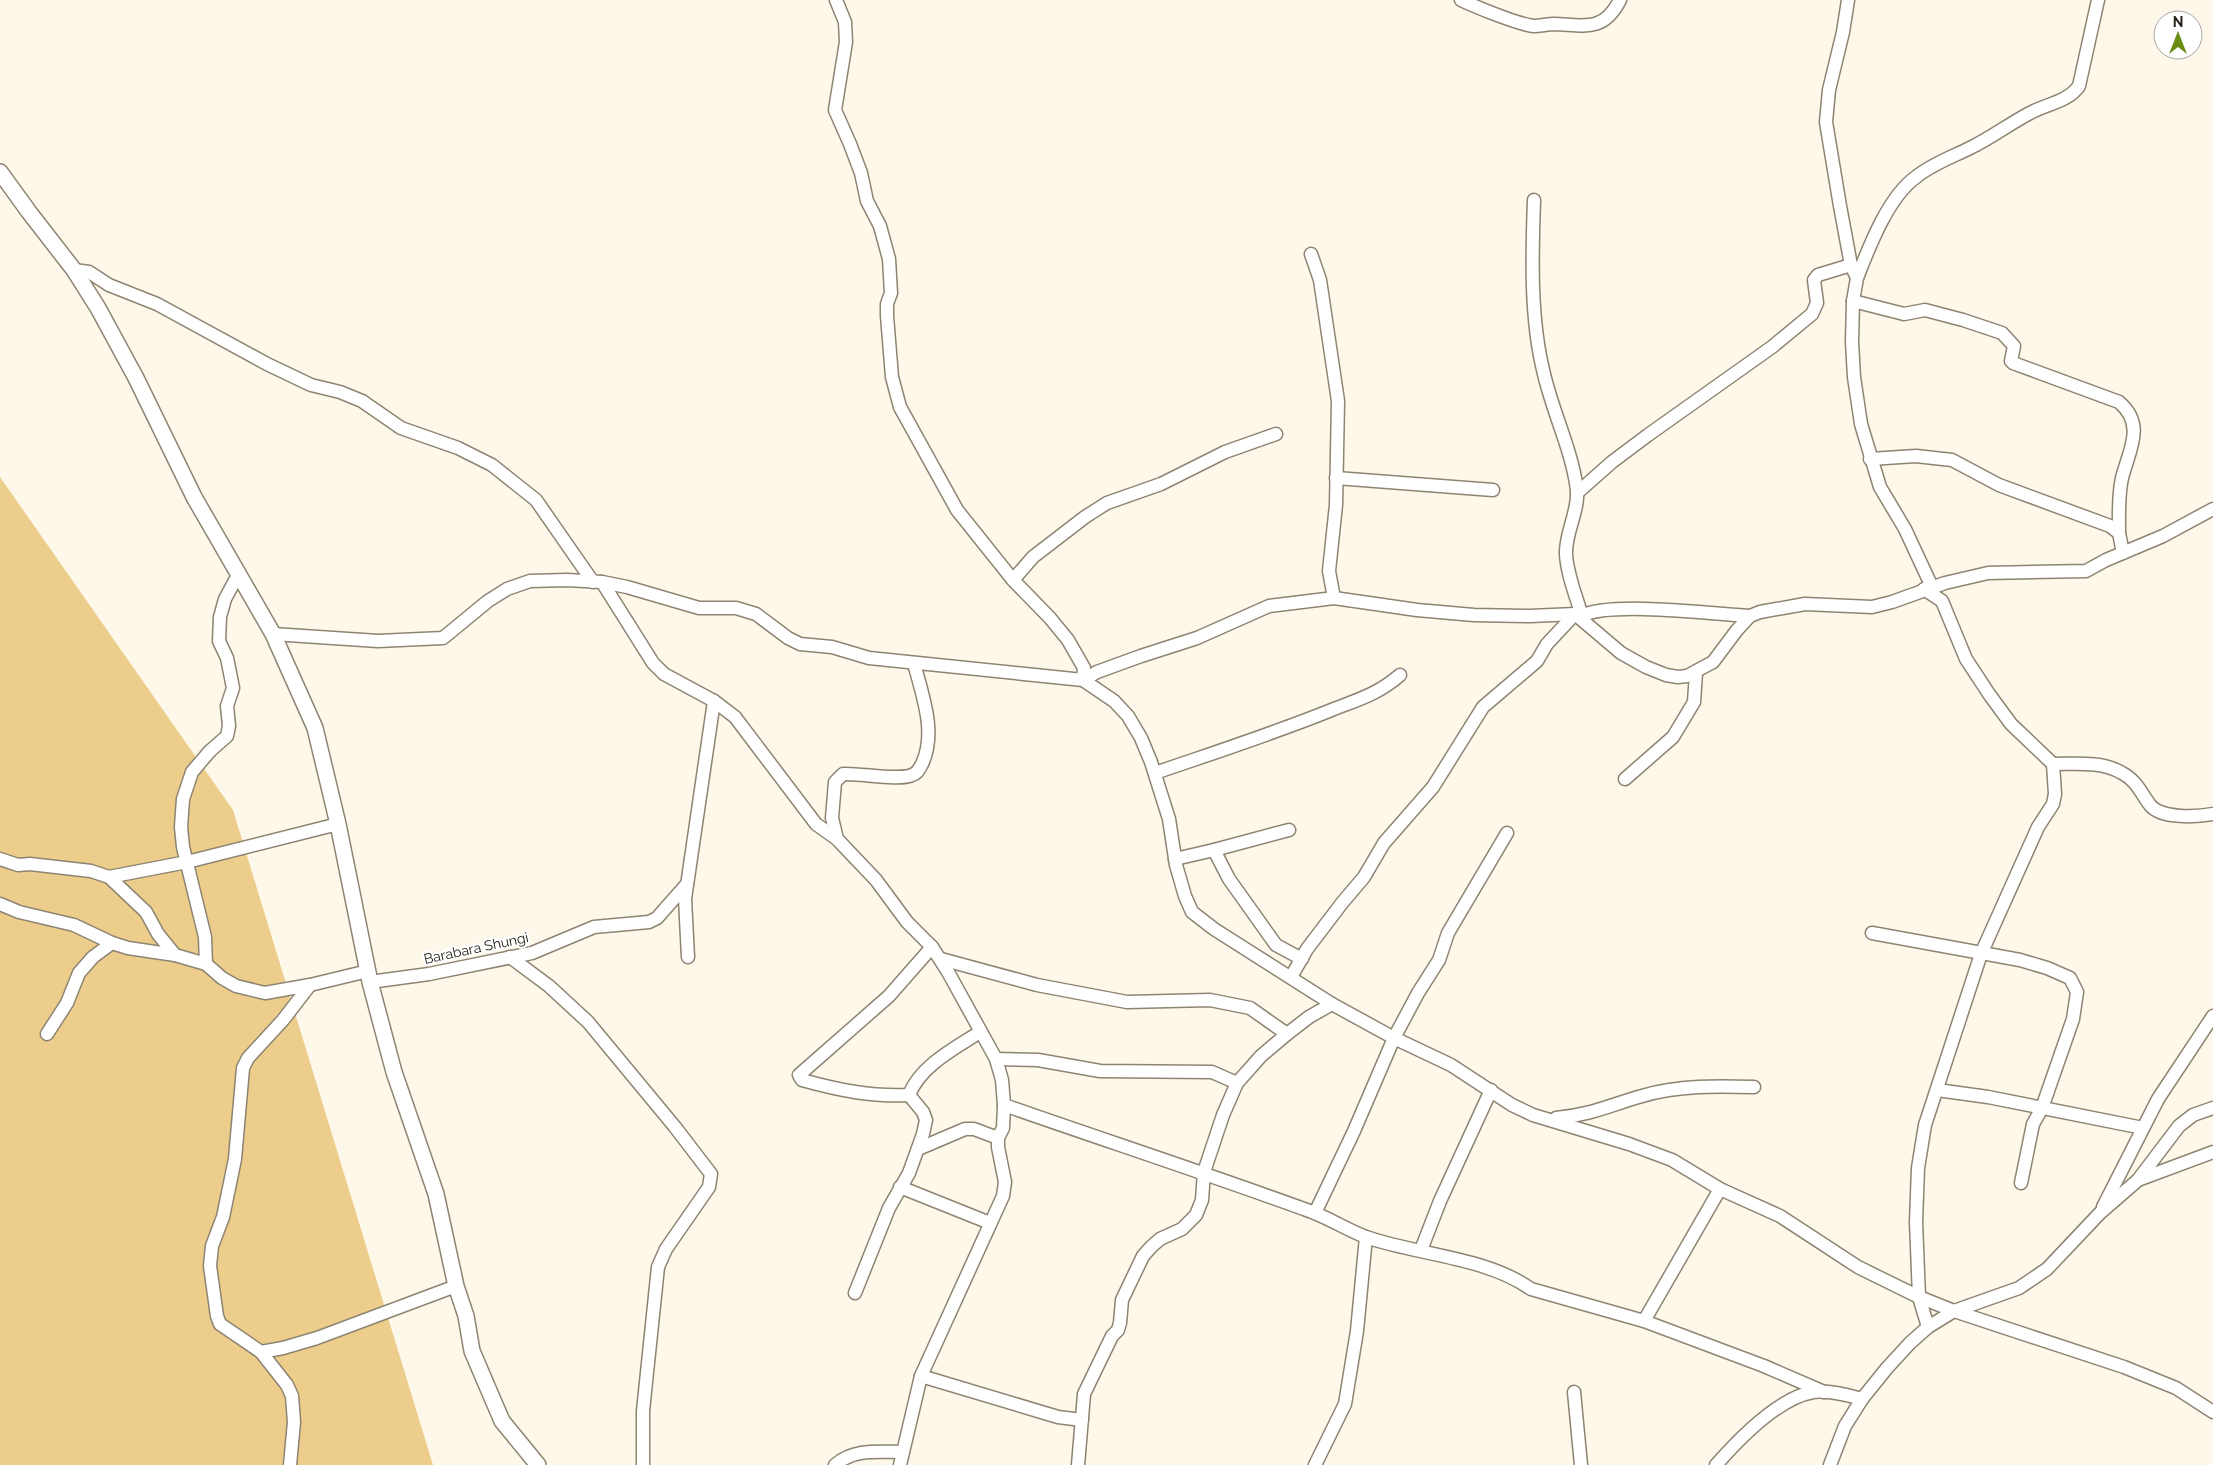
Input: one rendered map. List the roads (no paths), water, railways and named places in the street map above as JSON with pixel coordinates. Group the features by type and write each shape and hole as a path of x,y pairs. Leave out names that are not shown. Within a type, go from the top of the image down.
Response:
{"street":[{"path":"836,0 845,22 846,42 835,110 861,173 867,201 880,226 889,259 891,293 887,304 886,316 892,377 900,407 957,510 1013,580 1050,618 1068,640 1084,668 1083,680"},
{"path":"1461,0 1526,24 1577,27 1592,26 1601,22 1616,9 1620,0"},
{"path":"1848,0 1843,32 1829,90 1826,122 1830,155 1851,265 1857,278"},
{"path":"2098,0 2079,86 2073,94 2036,110 1972,148 1915,177 1896,199 1878,227 1857,278 1853,301 1852,342 1854,377 1861,424 1880,487 1905,529 1932,587 1942,601 1966,659 2011,724 2054,764 2087,763 2114,769 2130,778 2151,806 2158,811 2197,817 2213,814"},
{"path":"1,174 74,270 111,331 194,497 216,532 238,575 273,634 314,728 338,824 369,977 394,1072 436,1194 456,1286 466,1316 472,1351 502,1421 538,1465"},
{"path":"1534,200 1532,242 1534,305 1543,373 1573,468 1577,493 1566,553 1579,615 1615,648 1646,668 1678,677 1696,673 1713,662 1750,616 1760,612 1805,604 1872,607 1892,602 1932,587 1988,573 2086,571 2163,536 2213,509"},
{"path":"1311,254 1320,280 1338,401 1336,505 1329,571 1334,598"},
{"path":"1577,493 1626,451 1772,347 1812,314 1817,303 1814,280 1818,274 1851,265"},
{"path":"74,270 89,272 116,288 157,304 267,364 362,401 401,428 458,448 492,465 536,500 598,582 652,663 664,674 714,701 735,717 816,824 837,839 876,880 907,922 941,959 996,1059 1002,1080 1004,1105 998,1147 1005,1182 1003,1196 920,1376 901,1459 871,1452 853,1454 835,1465"},
{"path":"1853,301 1904,314 1925,310 2002,333 2014,346 2011,361 2013,363 2119,402 2127,409 2133,422 2135,434 2120,493 2119,533 2123,553"},
{"path":"1013,580 1033,557 1084,517 1107,503 1162,484 1225,452 1276,434"},
{"path":"1870,459 1916,456 1952,460 1999,485 2104,524 2119,533"},
{"path":"1336,478 1493,490"},
{"path":"0,904 19,912 74,925 112,943 128,948 176,955 206,964 205,936 183,847 181,827 183,799 192,772 210,751 227,736 229,726 227,706 233,688 227,658 219,640 220,617 225,599 238,575"},
{"path":"273,634 378,640 434,640 452,634 488,601 507,589 530,581 598,582 627,587 699,608 736,608 756,614 800,644 832,648 878,659 1083,680 1114,700 1128,716 1142,738 1169,818 1175,859 1185,896 1192,912 1332,1004 1394,1038 1451,1065 1533,1115 1629,1144 1672,1160 1720,1189 1780,1216 1858,1267 1919,1297 1954,1311 2124,1367 2176,1388 2213,1412"},
{"path":"1083,680 1097,672 1197,638 1268,606 1334,598 1417,610 1474,615 1579,615 1603,611 1644,609 1750,616"},
{"path":"1291,977 1342,903 1364,877 1384,843 1433,787 1483,707 1536,661 1547,644 1579,615"},
{"path":"837,839 832,818 833,789 838,777 850,774 911,776 918,772 925,757 929,738 926,714 914,662"},
{"path":"1625,779 1674,737 1694,702 1696,673"},
{"path":"1155,773 1367,697 1384,688 1400,675"},
{"path":"688,957 685,899 714,701"},
{"path":"1928,1327 1919,1297 1916,1222 1918,1168 1925,1125 1981,954 2038,827 2053,804 2055,794 2054,764"},
{"path":"109,877 187,862 338,824"},
{"path":"1175,859 1289,830"},
{"path":"1315,1212 1354,1131 1394,1038 1418,993 1440,960 1448,934 1507,833"},
{"path":"1214,850 1229,879 1276,945 1302,959"},
{"path":"0,860 18,866 30,864 91,871 109,877 146,912 163,940 176,955"},
{"name":"Barabara Shungi","path":"206,964 222,978 236,986 265,993 369,977 429,974 532,953 594,927 650,922 658,918 687,884"},
{"path":"1872,934 2020,960 2047,968 2070,978 2077,992 2073,1019 2042,1108 2033,1124 2021,1183"},
{"path":"47,1034 66,1003 79,973 93,956 112,943"},
{"path":"909,1095 875,1096 856,1093 802,1080 799,1075 889,996 932,947"},
{"path":"510,957 555,991 588,1022 675,1126 711,1174 709,1187 666,1249 658,1267 643,1410 643,1465"},
{"path":"941,959 1046,987 1127,1002 1210,1000 1250,1008 1287,1034"},
{"path":"290,1465 294,1422 292,1396 287,1385 261,1352 220,1324 216,1308 210,1255 223,1217 235,1159 243,1068 248,1058 310,985"},
{"path":"1078,1465 1084,1394 1112,1336 1118,1330 1122,1300 1135,1270 1151,1247 1160,1239 1182,1229 1196,1215 1202,1200 1204,1172 1223,1115 1237,1083 1261,1056 1287,1034 1309,1016 1332,1004"},
{"path":"2100,1213 2169,1081 2213,1016"},
{"path":"909,1095 913,1084 919,1077 945,1054 980,1032"},
{"path":"996,1059 1038,1060 1109,1071 1212,1072 1237,1083"},
{"path":"1548,1119 1580,1116 1643,1095 1688,1088 1754,1087"},
{"path":"1421,1250 1440,1201 1491,1090"},
{"path":"1937,1090 2143,1128"},
{"path":"855,1293 889,1208 909,1173 926,1120 923,1112 909,1095"},
{"path":"1004,1105 1204,1172 1315,1212 1366,1237 1421,1250 1515,1278 1531,1289 1644,1321 1764,1366 1824,1392"},
{"path":"1830,1465 1845,1426 1862,1399 1887,1368 1928,1327 1954,1311 2019,1288 2047,1269 2100,1213 2138,1180 2179,1126 2193,1115 2213,1108"},
{"path":"918,1149 965,1129 974,1129 998,1138"},
{"path":"2138,1180 2213,1152"},
{"path":"900,1187 990,1222"},
{"path":"1644,1321 1720,1189"},
{"path":"1315,1465 1345,1404 1358,1322 1366,1237"},
{"path":"261,1352 317,1338 456,1286"},
{"path":"920,1376 1058,1417 1082,1420"},
{"path":"1574,1392 1581,1465"},
{"path":"1716,1465 1748,1432 1793,1399 1812,1392 1824,1392 1862,1399"}]}
